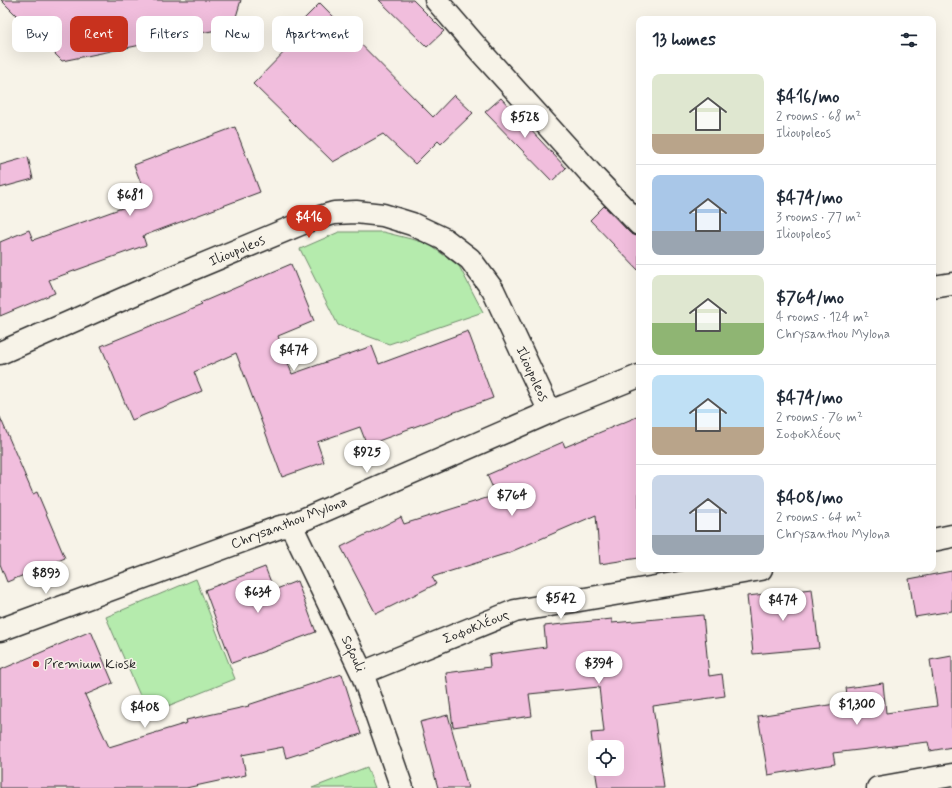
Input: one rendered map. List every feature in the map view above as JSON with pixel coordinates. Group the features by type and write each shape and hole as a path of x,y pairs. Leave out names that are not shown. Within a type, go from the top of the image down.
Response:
{"street":[{"path":"436,0 592,176 636,221"},
{"name":"Ilioupoleos","path":"0,353 166,280 310,220 334,213 356,212 383,214 412,224 444,239 470,259 493,290 550,412"},
{"path":"936,287 952,284"},
{"name":"Chrysanthou Mylona","path":"0,630 280,527 290,525 550,412 636,377"},
{"name":"Sofouli","path":"290,525 362,673 402,788"},
{"path":"936,539 952,536"},
{"name":"Σοφοκλέους","path":"362,673 516,611 744,572"},
{"path":"878,788 952,775"}],"green space":[{"path":"339,232 383,232 427,243 459,266 483,312 389,344 338,325 300,249"},
{"path":"196,579 235,679 148,714 106,617"},
{"path":"367,767 375,788 312,788"}],"building":[{"path":"1,0 241,0 236,16 211,16 211,31 203,33 203,16 136,16 136,46 128,48 128,16 70,16 70,52 106,52 62,61 53,52 62,52 62,16 17,16"},
{"path":"379,0 413,0 444,31 427,47"},
{"path":"320,3 333,16 307,16"},
{"path":"363,46 433,117 454,95 473,113 441,144 438,141 415,164 383,134 333,162 253,84 284,52 363,52"},
{"path":"501,98 566,168 552,181 485,112"},
{"path":"235,127 260,192 143,236 146,245 49,280 55,293 0,316 0,242 29,230 33,240 147,199 134,165"},
{"path":"28,157 33,179 0,188 0,165"},
{"path":"604,206 630,233 636,236 636,268 590,220"},
{"path":"291,264 314,321 278,336 292,374 372,346 379,364 468,331 493,398 367,445 360,427 317,442 324,462 282,477 236,353 194,372 202,391 132,420 101,346 202,305 200,303"},
{"path":"0,417 33,494 37,492 65,558 7,582 0,564"},
{"path":"636,417 636,558 600,564 596,515 508,553 432,577 436,584 376,614 341,547 401,517 404,524 496,495 487,475 563,442 565,447"},
{"path":"265,567 274,590 297,581 316,632 232,663 205,590"},
{"path":"952,571 952,611 915,617 909,579"},
{"path":"812,589 819,648 753,654 747,596"},
{"path":"703,615 709,676 722,674 725,696 653,706 664,788 598,788 596,776 624,776 624,740 592,740 591,733 604,732 599,687 529,694 532,716 453,727 446,673 490,667 489,655 546,647 544,626 612,619 612,623"},
{"path":"91,631 113,683 85,695 109,747 187,723 186,720 249,706 248,705 342,674 361,734 286,758 283,747 242,755 246,775 186,788 0,788 0,670"},
{"path":"952,656 952,747 930,751 928,742 833,753 835,764 768,775 758,716 848,702 846,688 883,683 886,713 937,706 930,660"},
{"path":"448,715 468,788 438,788 420,722"}],"place":[{"name":"Premium Kiosk","path":"36,664"}]}
